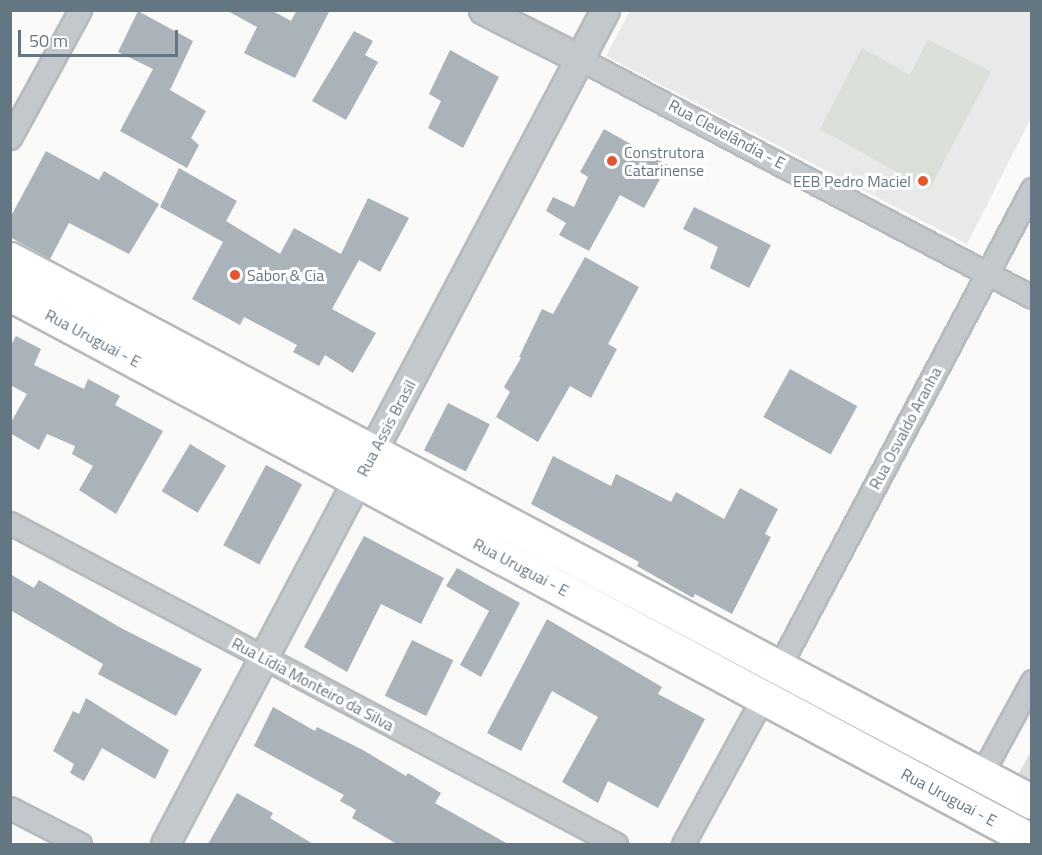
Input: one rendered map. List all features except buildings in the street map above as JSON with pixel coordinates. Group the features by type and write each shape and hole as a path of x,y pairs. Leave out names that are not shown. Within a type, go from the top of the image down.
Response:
{"main road":[{"name":"Rua Uruguai - E","path":"10,259 1032,802"},
{"name":"Rua Uruguai - E","path":"10,294 1032,841"}],"street":[{"path":"10,138 81,10"},
{"name":"Rua Clevelândia - E","path":"483,10 1032,297"},
{"name":"Rua Assis Brasil","path":"165,844 605,10"},
{"name":"Rua Osvaldo Aranha","path":"779,667 1032,189"},
{"name":"Rua Lídia Monteiro da Silva","path":"10,523 616,844"},
{"path":"981,775 1032,681"},
{"path":"684,844 763,697"},
{"path":"10,808 80,844"}],"shaded area":[{"name":"EEB Pedro Maciel","path":"630,11 1031,11 1031,118 967,244 606,56"},
{"path":"928,39 991,72 929,190 820,129 862,48 910,75"},
{"path":"1031,751 1031,785 1017,777"}],"place":[{"name":"Construtora Catarinense","path":"612,161"},
{"name":"EEB Pedro Maciel","path":"923,181"},
{"name":"Sabor & Cia","path":"235,275"}]}
